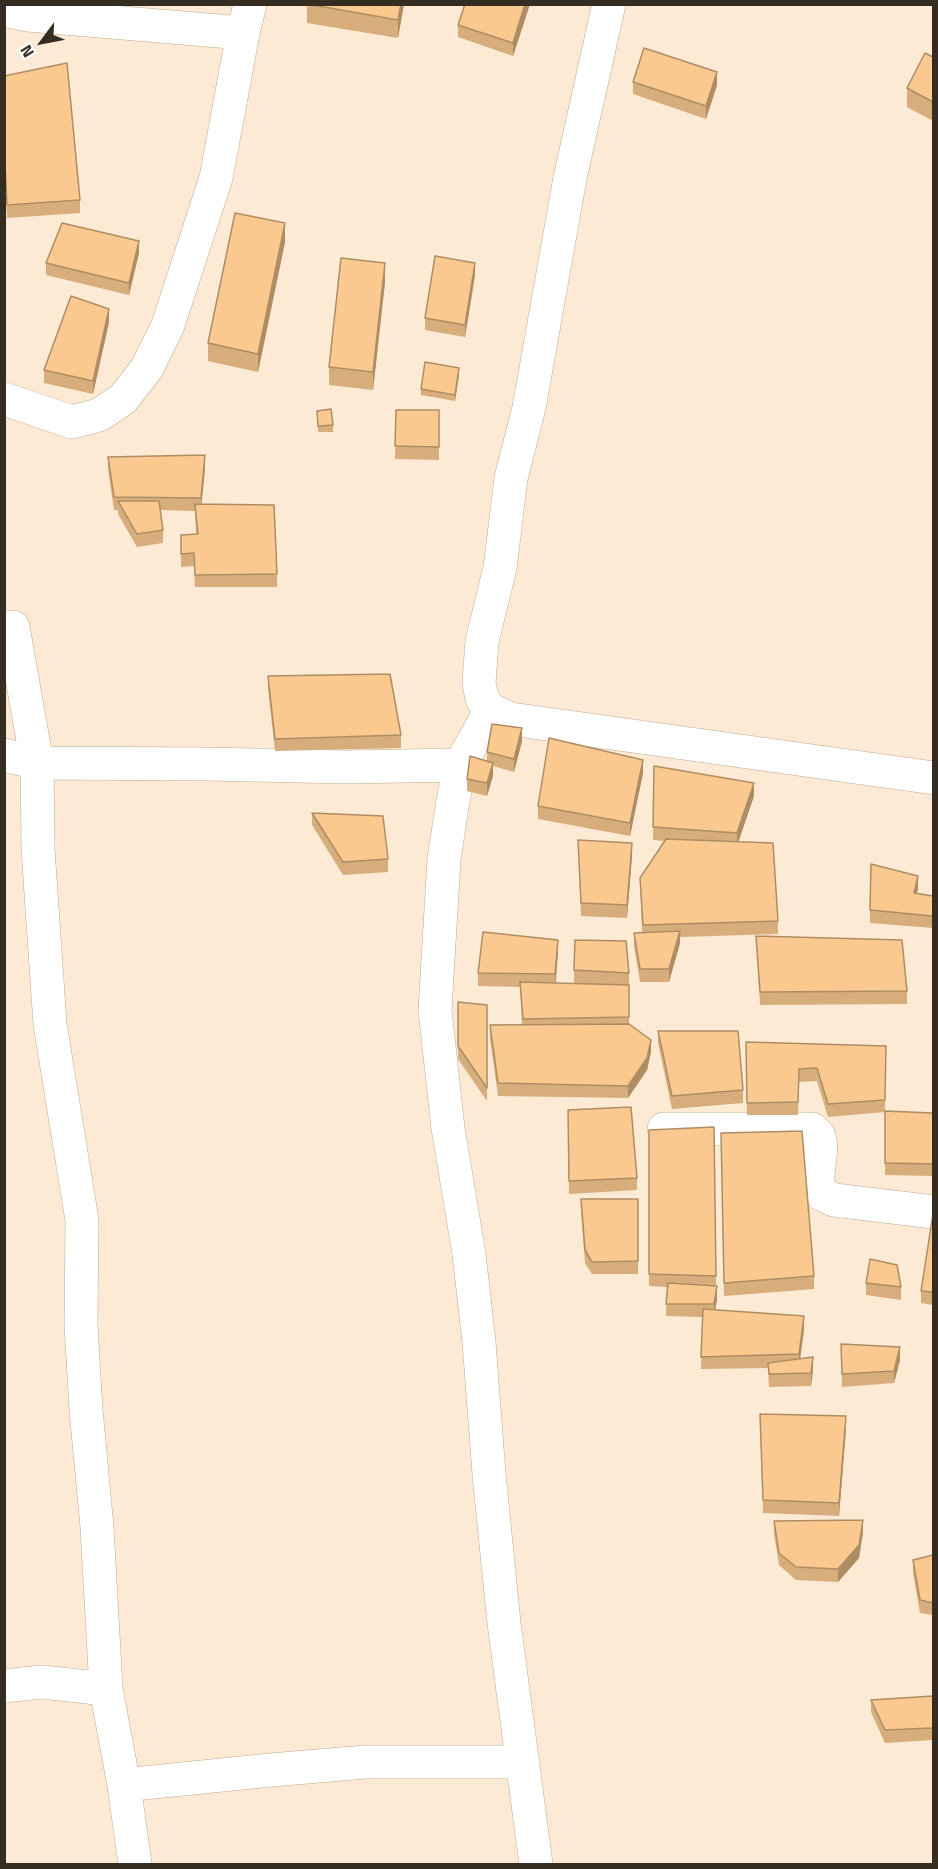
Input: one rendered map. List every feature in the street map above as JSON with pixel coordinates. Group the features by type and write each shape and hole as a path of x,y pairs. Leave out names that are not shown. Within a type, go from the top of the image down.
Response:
{"street":[{"path":"609,4 570,178 529,408 512,478 500,568 482,642 479,683 482,699 491,710 511,719 933,778"},
{"path":"4,10 28,15 246,19 216,178 168,326 147,368 123,399 99,415 72,422 4,399"},
{"path":"13,627 37,763 38,849 50,1024 82,1220 81,1325 97,1527 106,1689 124,1785 135,1864"},
{"path":"491,710 460,765 444,859 435,1010 448,1128 469,1254 504,1623 536,1864"},
{"path":"4,755 37,763 460,765"},
{"path":"664,1129 812,1129 819,1136 821,1148 817,1183 823,1195 834,1200 933,1212"},
{"path":"4,1686 42,1682 106,1689"},
{"path":"124,1785 365,1762 523,1762"}],"building":[{"path":"307,4 401,4 398,20"},
{"path":"465,4 525,4 513,43 458,25"},
{"path":"644,48 717,72 706,106 633,82"},
{"path":"925,53 933,57 933,102 907,88"},
{"path":"67,63 80,200 7,205 4,76"},
{"path":"235,213 285,223 258,354 208,343"},
{"path":"62,223 139,241 129,283 46,263"},
{"path":"435,256 475,263 465,325 425,318"},
{"path":"341,258 385,263 373,372 329,367"},
{"path":"71,296 109,309 93,381 44,370"},
{"path":"425,362 459,368 455,395 421,389"},
{"path":"331,409 333,425 318,426 317,411"},
{"path":"396,410 439,410 439,447 395,446"},
{"path":"205,455 201,498 114,497 108,457"},
{"path":"118,501 159,501 163,530 137,534"},
{"path":"195,504 274,505 277,574 195,575 194,553 181,554 181,535 198,534"},
{"path":"390,674 401,735 275,739 268,676"},
{"path":"492,724 522,728 514,759 487,752"},
{"path":"549,738 643,760 630,823 538,806"},
{"path":"470,756 493,763 487,783 467,779"},
{"path":"654,766 754,783 737,833 653,827"},
{"path":"312,813 383,816 388,859 343,862"},
{"path":"666,839 773,843 778,921 643,925 640,878"},
{"path":"578,840 632,843 627,905 581,903"},
{"path":"871,864 918,876 914,893 933,896 933,916 870,910"},
{"path":"680,931 669,969 640,969 634,933"},
{"path":"483,932 558,940 555,974 478,973"},
{"path":"756,936 902,940 907,991 760,992"},
{"path":"575,940 626,941 629,973 574,970"},
{"path":"520,982 629,985 629,1017 523,1019"},
{"path":"458,1002 487,1005 487,1088 458,1046"},
{"path":"629,1024 651,1040 647,1058 628,1086 498,1083 490,1025"},
{"path":"658,1031 738,1031 743,1090 672,1096"},
{"path":"746,1042 886,1046 885,1100 828,1104 817,1068 799,1069 798,1102 747,1103"},
{"path":"631,1107 637,1178 569,1181 568,1110"},
{"path":"885,1111 933,1113 933,1164 885,1163"},
{"path":"714,1127 716,1276 649,1274 649,1130"},
{"path":"802,1131 814,1276 724,1283 721,1133"},
{"path":"581,1199 638,1199 638,1261 592,1262 585,1250"},
{"path":"933,1214 933,1292 921,1291"},
{"path":"870,1259 897,1265 901,1287 866,1283"},
{"path":"668,1283 717,1286 714,1304 666,1304"},
{"path":"703,1309 804,1316 799,1354 701,1357"},
{"path":"841,1344 900,1347 894,1371 842,1374"},
{"path":"813,1357 811,1373 769,1374 768,1363"},
{"path":"760,1414 846,1416 839,1503 763,1500"},
{"path":"863,1520 859,1545 838,1569 796,1567 779,1553 774,1521"},
{"path":"933,1555 933,1603 920,1600 913,1560"},
{"path":"933,1696 933,1728 885,1730 871,1700"}]}
